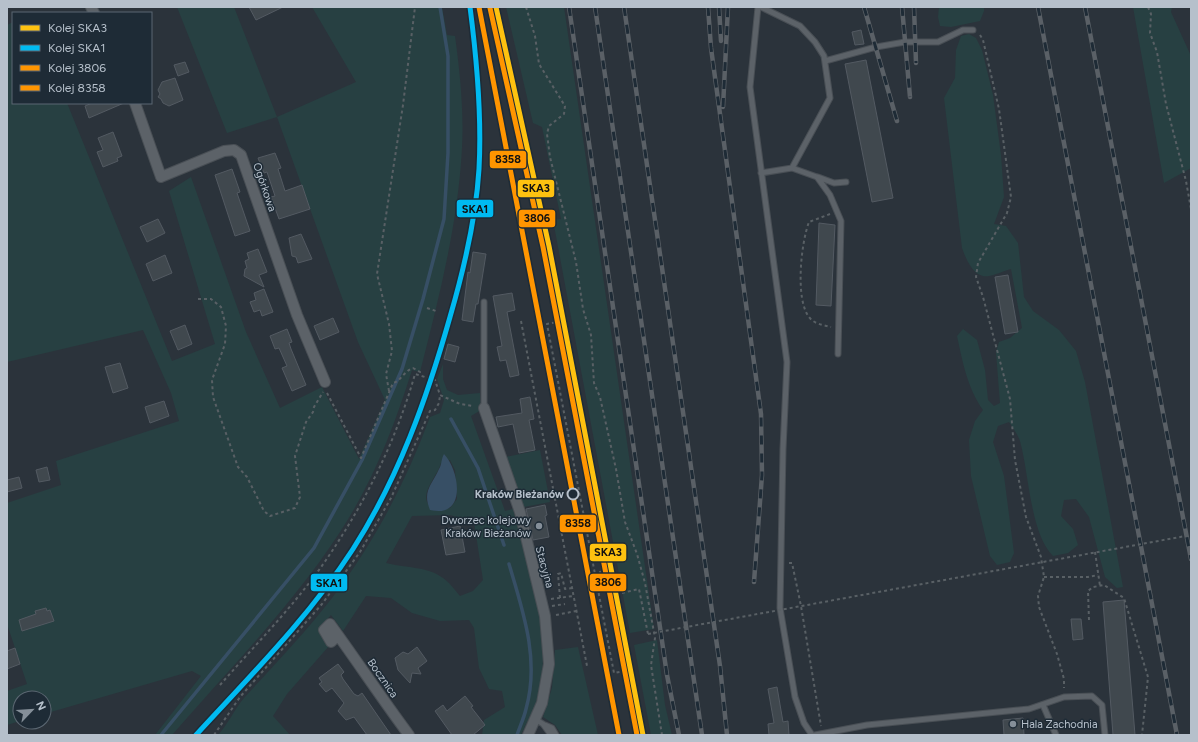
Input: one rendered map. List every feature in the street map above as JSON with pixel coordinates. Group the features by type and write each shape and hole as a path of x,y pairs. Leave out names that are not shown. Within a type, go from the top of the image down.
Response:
{"street":[{"name":"Ogórkowa","path":"135,104 161,177 224,152 234,150 241,155 297,315 325,382"},
{"name":"Stacyjna","path":"484,408 520,512 545,616 550,664 539,722 528,735"},
{"name":"Bocznica","path":"338,635 409,735"}],"lane":[{"path":"758,7 750,87 787,362 783,448 780,608 795,697 804,723 813,735 867,725 1029,709 1064,697 1092,696 1102,705 1105,735"},
{"path":"761,7 800,26 815,42 824,56 825,61 830,98 792,168"},
{"path":"825,61 876,47 905,42 938,42 963,30 972,30"},
{"path":"761,173 792,168 834,183 846,182"},
{"path":"817,177 830,195 841,221 838,354"},
{"path":"484,302 484,408"},
{"path":"1043,705 1056,735"},
{"path":"539,722 551,735"},
{"path":"539,722 552,728 556,735"}],"path":[{"path":"389,391 386,374 392,351 389,324 377,274 403,105 415,7"},
{"path":"526,7 534,36 539,64 565,106 564,114 549,126 547,134 550,157 576,262 583,310 591,335 594,383 600,397 613,455 625,522 638,554 645,583 655,638 651,665 662,735"},
{"path":"1148,7 1151,14 1150,33 1157,52 1166,104 1186,181 1191,209"},
{"path":"972,30 978,32 983,40 999,109 1011,197 1007,213 978,263 976,277 983,297 1010,399 1015,460 1026,517 1041,556 1044,577 1038,596 1039,607 1057,654 1064,679 1064,697"},
{"path":"837,212 809,222 803,240 801,289 804,309 810,318 819,324 839,328"},
{"path":"198,299 211,299 221,307 226,326 225,344 212,380 213,397 238,467 247,477 264,511 270,516 295,508 300,497 295,456 306,422 325,390 360,458 393,383 413,368 420,372 418,375"},
{"path":"427,308 436,310"},
{"path":"521,321 587,666"},
{"path":"557,322 604,570 624,672 614,673 547,324 557,322"},
{"path":"214,735 240,697 322,604 360,552 391,498 430,411 435,410 439,403 440,395 435,380 415,374 398,426 373,481 343,534 303,590 220,685"},
{"path":"440,395 460,404"},
{"path":"622,592 639,589 648,634 1191,535"},
{"path":"1095,552 1100,586"},
{"path":"594,572 604,570"},
{"path":"600,571 603,593"},
{"path":"793,571 801,606 822,733"},
{"path":"560,598 558,574 561,573 566,589 572,588"},
{"path":"1044,577 1088,577 1098,575"},
{"path":"1089,620 1088,592 1093,587 1104,585 1111,588 1124,598 1148,677 1142,735"},
{"path":"548,599 573,596"},
{"path":"554,606 565,604"},
{"path":"550,606 551,611"},
{"path":"552,616 576,611"}],"green space":[{"path":"177,7 234,7 277,117 227,133"},
{"path":"312,7 442,7 447,35 455,36 461,92 462,120 460,176 447,261 420,372 412,370 382,454 363,494 340,532 302,586 172,735 155,735 201,676 192,671 52,712 52,690 12,690 12,723 7,725 7,691 27,684 7,624 7,503 61,485 56,461 179,421 171,393 143,330 7,362 7,25 12,22 12,104 67,104 172,361 215,344 169,191 191,177 246,332 280,408 322,387 359,459 385,400 358,342 277,117 356,82"},
{"path":"506,7 564,7 654,629 630,633 553,220 561,219 542,127 533,123"},
{"path":"939,7 984,7 984,11 980,21 951,27 940,26 938,17"},
{"path":"1133,7 1172,7 1171,12 1191,56 1191,168 1164,183"},
{"path":"969,34 976,38 982,50 993,95 1001,155 1004,197 994,224 1006,226 1018,243 1024,297 1033,311 1059,330 1076,351 1085,382 1123,587 1117,588 1105,577 1089,517 1076,499 1064,500 1061,516 1073,529 1078,545 1068,553 1053,556 1045,546 1039,533 1031,502 1020,441 1009,422 998,426 993,442 1004,476 1014,553 1010,562 997,565 990,556 971,476 969,440 975,421 983,410 969,384 957,336 963,329 977,340 985,370 988,400 994,406 1000,403 996,352 999,342 1010,338 1022,328 1011,269 989,276 979,274 971,267 962,248 944,98 955,78 956,50 961,36"},
{"path":"443,364 443,379 447,390 458,395 480,393 481,410 471,416 505,511 513,509 538,603 542,627 542,675 536,704 521,735 482,735 484,720 505,707 502,691 489,689 479,668 474,628 469,620 440,621 412,613 391,598 366,596 343,631 331,615 319,628 329,646 287,694 273,716 290,735 218,735 244,698 322,611 362,556 400,488 430,417 440,413 444,400 437,379","holes":["450,460 455,470 457,499 450,508 435,511 429,506 426,500 426,494 441,463","450,515 474,522 483,580 473,591 460,596 443,578 437,574 423,569 386,563 412,516"]},
{"path":"540,450 550,502 524,507 505,457"},
{"path":"657,640 665,705 672,735 651,735 634,645"},
{"path":"578,647 598,735 562,735 555,725 543,717 552,688 555,650"}],"water":[{"path":"444,454 454,471 457,492 455,501 450,507 442,511 430,510 427,493 440,467"}],"building":[{"path":"249,7 283,7 256,20"},
{"path":"861,30 864,44 855,45 852,32"},
{"path":"866,60 893,198 872,202 845,64"},
{"path":"185,62 189,72 178,76 174,65"},
{"path":"175,78 183,100 169,106 163,103 158,97 160,94 158,90 162,82"},
{"path":"90,104 122,104 89,118 85,106"},
{"path":"113,132 122,156 117,158 118,161 103,167 97,152 103,150 98,138"},
{"path":"275,153 281,168 278,169 285,191 302,185 310,209 279,219 271,197 275,196 267,172 264,173 258,158"},
{"path":"232,169 240,192 237,193 250,231 235,236 215,175"},
{"path":"158,219 165,233 147,242 140,227"},
{"path":"819,223 835,225 831,306 816,305"},
{"path":"301,234 312,259 298,263 296,257 292,256 289,238"},
{"path":"258,249 267,272 259,275 264,287 244,276 245,269 247,268 245,261 249,259 247,253"},
{"path":"473,252 486,254 478,304 476,304 473,322 462,320 468,272 470,273"},
{"path":"165,255 172,273 153,281 146,264"},
{"path":"1008,275 1018,332 1005,334 995,277"},
{"path":"264,289 273,312 262,316 260,310 254,312 250,302 256,300 254,293"},
{"path":"512,293 515,310 507,312 519,375 510,377 506,360 500,361 497,347 502,346 493,296"},
{"path":"333,318 339,332 320,340 314,326"},
{"path":"185,325 192,344 178,350 170,331"},
{"path":"287,329 292,342 289,343 291,349 306,385 292,391 282,368 287,366 279,348 275,349 270,336"},
{"path":"448,344 459,347 455,362 444,359"},
{"path":"120,363 128,388 113,393 105,367"},
{"path":"530,397 534,419 529,420 535,450 519,453 513,424 498,427 496,417 522,413 520,399"},
{"path":"164,401 169,416 150,423 145,407"},
{"path":"47,467 50,480 39,482 36,470"},
{"path":"19,477 22,488 7,492 7,480"},
{"name":"Dworzec kolejowy Kraków Bieżanów","path":"545,505 547,515 545,516 549,537 533,540 526,509"},
{"path":"460,526 465,552 446,555 441,530"},
{"path":"1124,600 1135,735 1113,735 1103,602"},
{"path":"46,608 47,611 50,610 54,621 22,631 19,620 36,614 35,611"},
{"path":"1071,619 1081,619 1083,639 1073,640"},
{"path":"417,647 427,661 418,668 421,674 412,673 410,683 398,670 395,658 403,652 408,654"},
{"path":"15,648 20,664 7,669 7,651"},
{"path":"338,664 344,672 341,675 343,679 354,694 358,696 362,693 391,735 367,735 354,717 346,720 338,711 344,703 332,688 326,692 319,684 322,682 319,678"},
{"path":"777,687 783,722 788,721 789,735 769,735 768,724 774,723 768,689"},
{"path":"465,696 473,706 471,707 485,725 473,735 452,735 435,711 443,705 447,711"},
{"name":"Hala Zachodnia","path":"1023,718 1024,735 1004,735 1003,720"}],"waterway":[{"path":"161,735 314,548 362,460 402,369 423,299 444,219 448,153 448,56 440,7"},
{"path":"451,419 478,468 504,545"},
{"path":"509,564 520,600 528,636 531,672 530,691 517,735"}],"railway":[{"path":"569,7 667,675 679,735"},
{"path":"595,7 702,735"},
{"path":"624,7 720,666 727,735"},
{"path":"708,7 711,48 761,414 762,475 754,582"},
{"path":"719,7 721,41"},
{"path":"723,107 728,7"},
{"path":"864,7 897,121"},
{"path":"902,7 910,97"},
{"path":"914,7 916,63"},
{"path":"1038,7 1177,735"},
{"path":"1085,7 1191,559"}],"rail line":[{"name":"SKA1","path":"196,735 279,645 336,574 353,549 384,494 398,465 421,407 432,377 460,281 469,244 475,206 479,169 480,128 477,68 470,7"},
{"name":"8358","path":"479,7 619,735"},
{"name":"SKA3","path":"496,7 549,246 643,735"},
{"name":"3806","path":"490,8 543,247 637,735"}],"place":[{"name":"Kraków Bieżanów","path":"573,494"},
{"name":"Dworzec kolejowy Kraków Bieżanów","path":"539,526"},
{"name":"Hala Zachodnia","path":"1013,724"}]}
